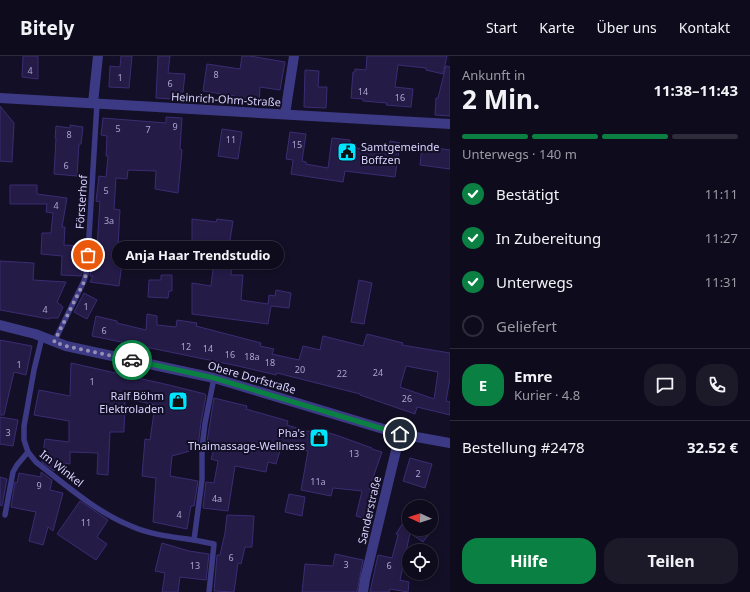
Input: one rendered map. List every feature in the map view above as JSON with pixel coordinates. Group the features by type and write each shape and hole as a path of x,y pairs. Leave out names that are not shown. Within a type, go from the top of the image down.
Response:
{"street":[{"path":"95,103 98,56"},
{"path":"285,114 294,56"},
{"name":"Heinrich-Ohm-Straße","path":"0,98 450,124"},
{"name":"Obere Dorfstraße","path":"0,325 35,334 66,346 214,378 400,434 450,443"},
{"name":"Sanderstraße","path":"364,592 365,579 400,434"}],"lane":[{"name":"Försterhof","path":"54,342 84,282 87,270 95,103"},
{"name":"Im Winkel","path":"42,337 34,370 24,426 24,440 28,452 36,462 105,513 131,527 155,534 214,544 209,592"},
{"path":"194,540 202,480 202,448 205,423 214,378"},
{"path":"5,515 14,472 17,465 28,452"}],"building":[{"path":"23,56 38,56 38,79 22,77"},
{"path":"121,56 132,56 129,88 109,87 110,66 120,67"},
{"path":"158,56 170,56 168,73 185,74 183,92 173,92 172,99 156,98"},
{"path":"242,56 285,62 280,90 260,87 259,104 234,103 235,96 203,91 207,64 240,69"},
{"path":"367,56 447,56 443,74 426,70 426,68 398,65 395,87 413,89 411,107 386,105 387,103 363,101 363,99 351,98 353,72 355,72 355,69 366,70"},
{"path":"446,66 450,67 450,116 435,115 436,98 438,98"},
{"path":"305,70 319,71 318,87 327,87 326,108 304,107"},
{"path":"0,106 14,123 12,162 0,161"},
{"path":"166,117 182,118 180,149 182,150 178,193 155,189 156,171 128,170 127,179 116,178 114,209 120,210 118,246 124,247 119,286 90,282 93,276 90,276 93,247 97,247 100,202 96,201 99,176 106,177 108,156 106,156 107,136 101,135 103,118 166,123"},
{"path":"70,125 83,127 81,144 79,144 77,176 54,174 56,126 70,128"},
{"path":"222,129 242,132 238,159 218,156"},
{"path":"290,132 306,134 302,161 306,162 306,164 328,168 332,138 350,140 349,147 377,151 378,144 389,145 390,141 400,143 395,177 345,171 343,182 291,174 293,160 286,159"},
{"path":"422,146 450,150 450,169 420,165"},
{"path":"10,185 37,185 37,194 67,198 62,227 65,227 64,245 84,246 83,269 81,276 61,275 62,256 41,254 42,233 51,233 53,213 46,212 47,204 10,204"},
{"path":"192,219 216,222 217,219 233,221 228,253 233,253 231,275 243,275 241,300 268,304 269,295 275,296 276,290 291,293 289,308 271,306 268,324 192,314 192,283 211,286 215,251 192,248"},
{"path":"0,261 34,263 33,280 66,282 57,302 63,307 58,318 49,319 0,310"},
{"path":"161,275 172,275 172,291 169,291 168,298 148,297 149,280 161,280"},
{"path":"359,280 372,283 364,324 351,322"},
{"path":"84,293 97,300 87,319 74,312"},
{"path":"147,314 157,316 157,325 176,327 177,320 197,323 196,326 261,343 260,346 274,349 272,354 299,360 303,346 320,350 323,336 363,346 367,334 403,343 402,345 450,353 450,378 446,401 450,402 450,415 417,407 415,414 360,394 277,373 276,375 92,336 96,316 146,330","holes":["406,366 438,372 434,399 400,387"]},
{"path":"0,340 32,346 26,375 14,372 4,415 0,415"},
{"path":"71,363 205,394 206,396 198,447 172,456 170,476 198,481 194,506 191,506 187,529 153,522 156,478 142,476 145,439 150,440 155,405 125,398 124,432 110,432 108,475 97,474 98,453 70,452 70,464 55,462 54,471 42,462 45,439 69,442 69,421 34,415 39,390 70,396"},
{"path":"214,398 247,406 246,409 288,421 287,425 314,433 315,429 382,452 369,489 374,490 367,519 356,516 362,491 333,488 331,496 301,490 308,451 282,444 276,464 268,462 266,472 235,466 228,511 203,508 206,482 214,483 218,461 211,459 214,449 206,448"},
{"path":"0,417 18,420 13,446 0,444"},
{"path":"410,458 432,464 425,488 403,481"},
{"path":"41,472 52,480 50,490 63,493 53,531 48,527 43,545 29,541 36,512 11,507 15,482 17,483 19,473 41,477"},
{"path":"0,477 7,479 2,506 0,505"},
{"path":"289,494 305,497 302,516 285,512"},
{"path":"80,501 108,520 97,537 107,544 96,560 57,534"},
{"path":"227,515 254,516 252,547 245,547 241,564 238,563 234,592 214,591 217,555 220,555"},
{"path":"402,524 402,536 409,536 408,544 402,544 402,571 400,580 409,582 408,592 390,589 389,592 370,592 378,555 392,558 398,535 396,534"},
{"path":"414,536 428,536 423,542"},
{"path":"162,543 189,551 209,554 206,580 180,577 178,592 162,592 165,573 155,571"},
{"path":"335,554 363,560 357,592 302,592 305,564 333,566"}],"way so far":[{"path":"88,255 87,270 84,282 54,342 132,360"}],"place":[{"name":"Samtgemeinde Boffzen","path":"347,152"},
{"name":"Anja Haar Trendstudio","path":"88,255"},
{"name":"Ralf Böhm Elektroladen","path":"178,401"},
{"name":"Pha's Thaimassage-Wellness","path":"319,438"}],"route":[{"path":"132,360 214,378 400,434"}]}
